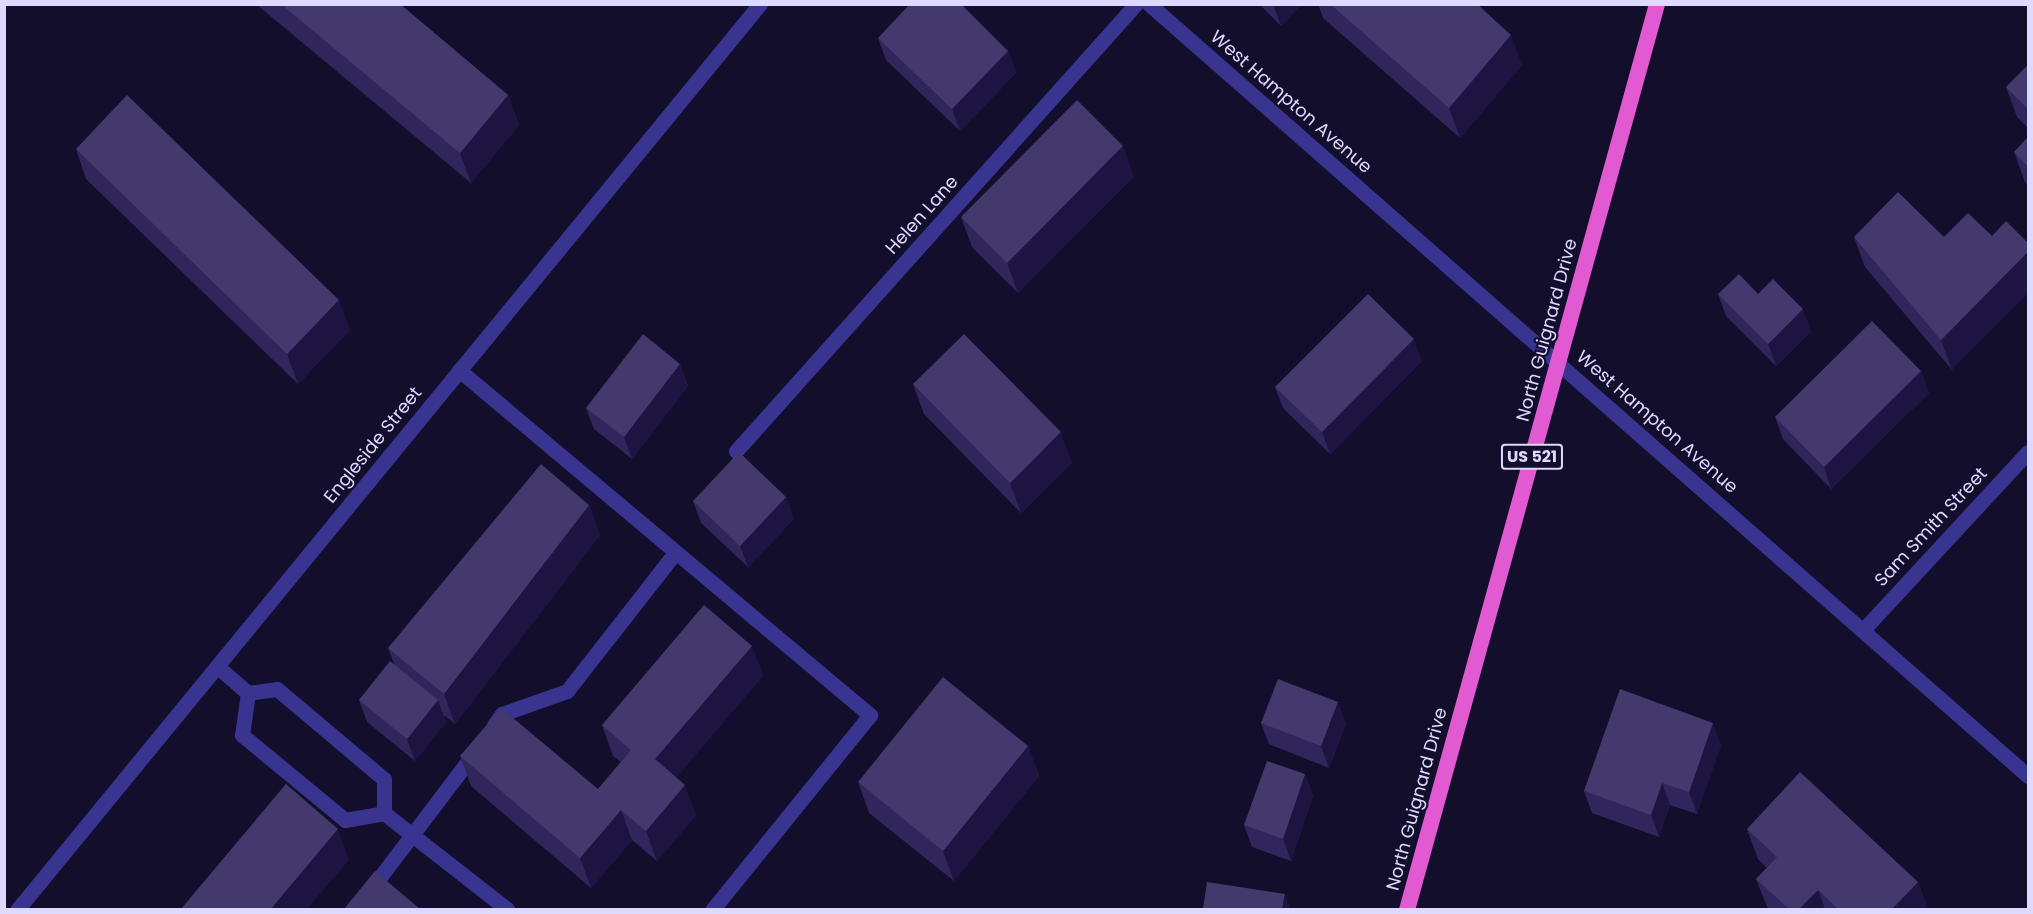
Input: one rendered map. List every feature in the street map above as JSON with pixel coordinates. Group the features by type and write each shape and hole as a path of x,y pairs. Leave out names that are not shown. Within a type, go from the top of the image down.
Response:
{"highway":[{"name":"North Guignard Drive","path":"1407,909 1657,4"}],"street":[{"name":"Engleside Street","path":"16,909 218,667 760,4"},
{"name":"Helen Lane","path":"736,451 1136,4"},
{"name":"West Hampton Avenue","path":"1149,4 2028,776"},
{"path":"459,370 870,715 712,909"},
{"name":"Sam Smith Street","path":"1863,630 2028,452"},
{"path":"355,909 414,835 502,714 567,691 675,553"},
{"path":"218,667 248,693 277,689 384,779 384,813"},
{"path":"248,693 242,735 345,820 384,813 508,909"}],"building":[{"path":"281,4 400,4 508,95 460,153"},
{"path":"910,4 961,4 1008,51 952,109 878,38"},
{"path":"1330,4 1477,4 1511,35 1449,108"},
{"path":"2028,65 2028,109 2006,87"},
{"path":"127,95 339,300 287,354 76,149"},
{"path":"1077,100 1123,146 1007,263 961,217"},
{"path":"2028,137 2028,167 2014,152"},
{"path":"1898,192 1944,237 1968,213 1992,236 2006,221 2028,243 2028,252 1941,340 1854,237"},
{"path":"1739,274 1758,294 1773,279 1803,309 1768,344 1718,294"},
{"path":"1368,294 1414,339 1322,432 1275,387"},
{"path":"1872,321 1921,371 1824,467 1775,417"},
{"path":"643,334 680,364 624,437 586,408"},
{"path":"964,334 1061,432 1010,483 913,384"},
{"path":"739,452 786,497 740,546 693,501"},
{"path":"541,464 589,505 444,694 388,648"},
{"path":"704,605 752,646 655,759 685,785 646,831 621,810 580,858 460,756 501,708 598,789 631,750 602,725"},
{"path":"390,661 438,700 407,739 359,700"},
{"path":"943,677 1028,746 943,851 858,782"},
{"path":"1278,679 1338,702 1321,746 1261,723"},
{"path":"1620,689 1713,723 1689,792 1662,783 1651,815 1584,791"},
{"path":"1267,761 1305,774 1283,839 1244,825"},
{"path":"1800,772 1918,882 1892,909 1838,909 1818,890 1799,909 1789,909 1756,879 1777,857 1747,829"},
{"path":"286,784 338,829 271,909 181,909"},
{"path":"375,871 420,909 344,909"},
{"path":"1207,882 1285,894 1282,909 1203,909"}]}
